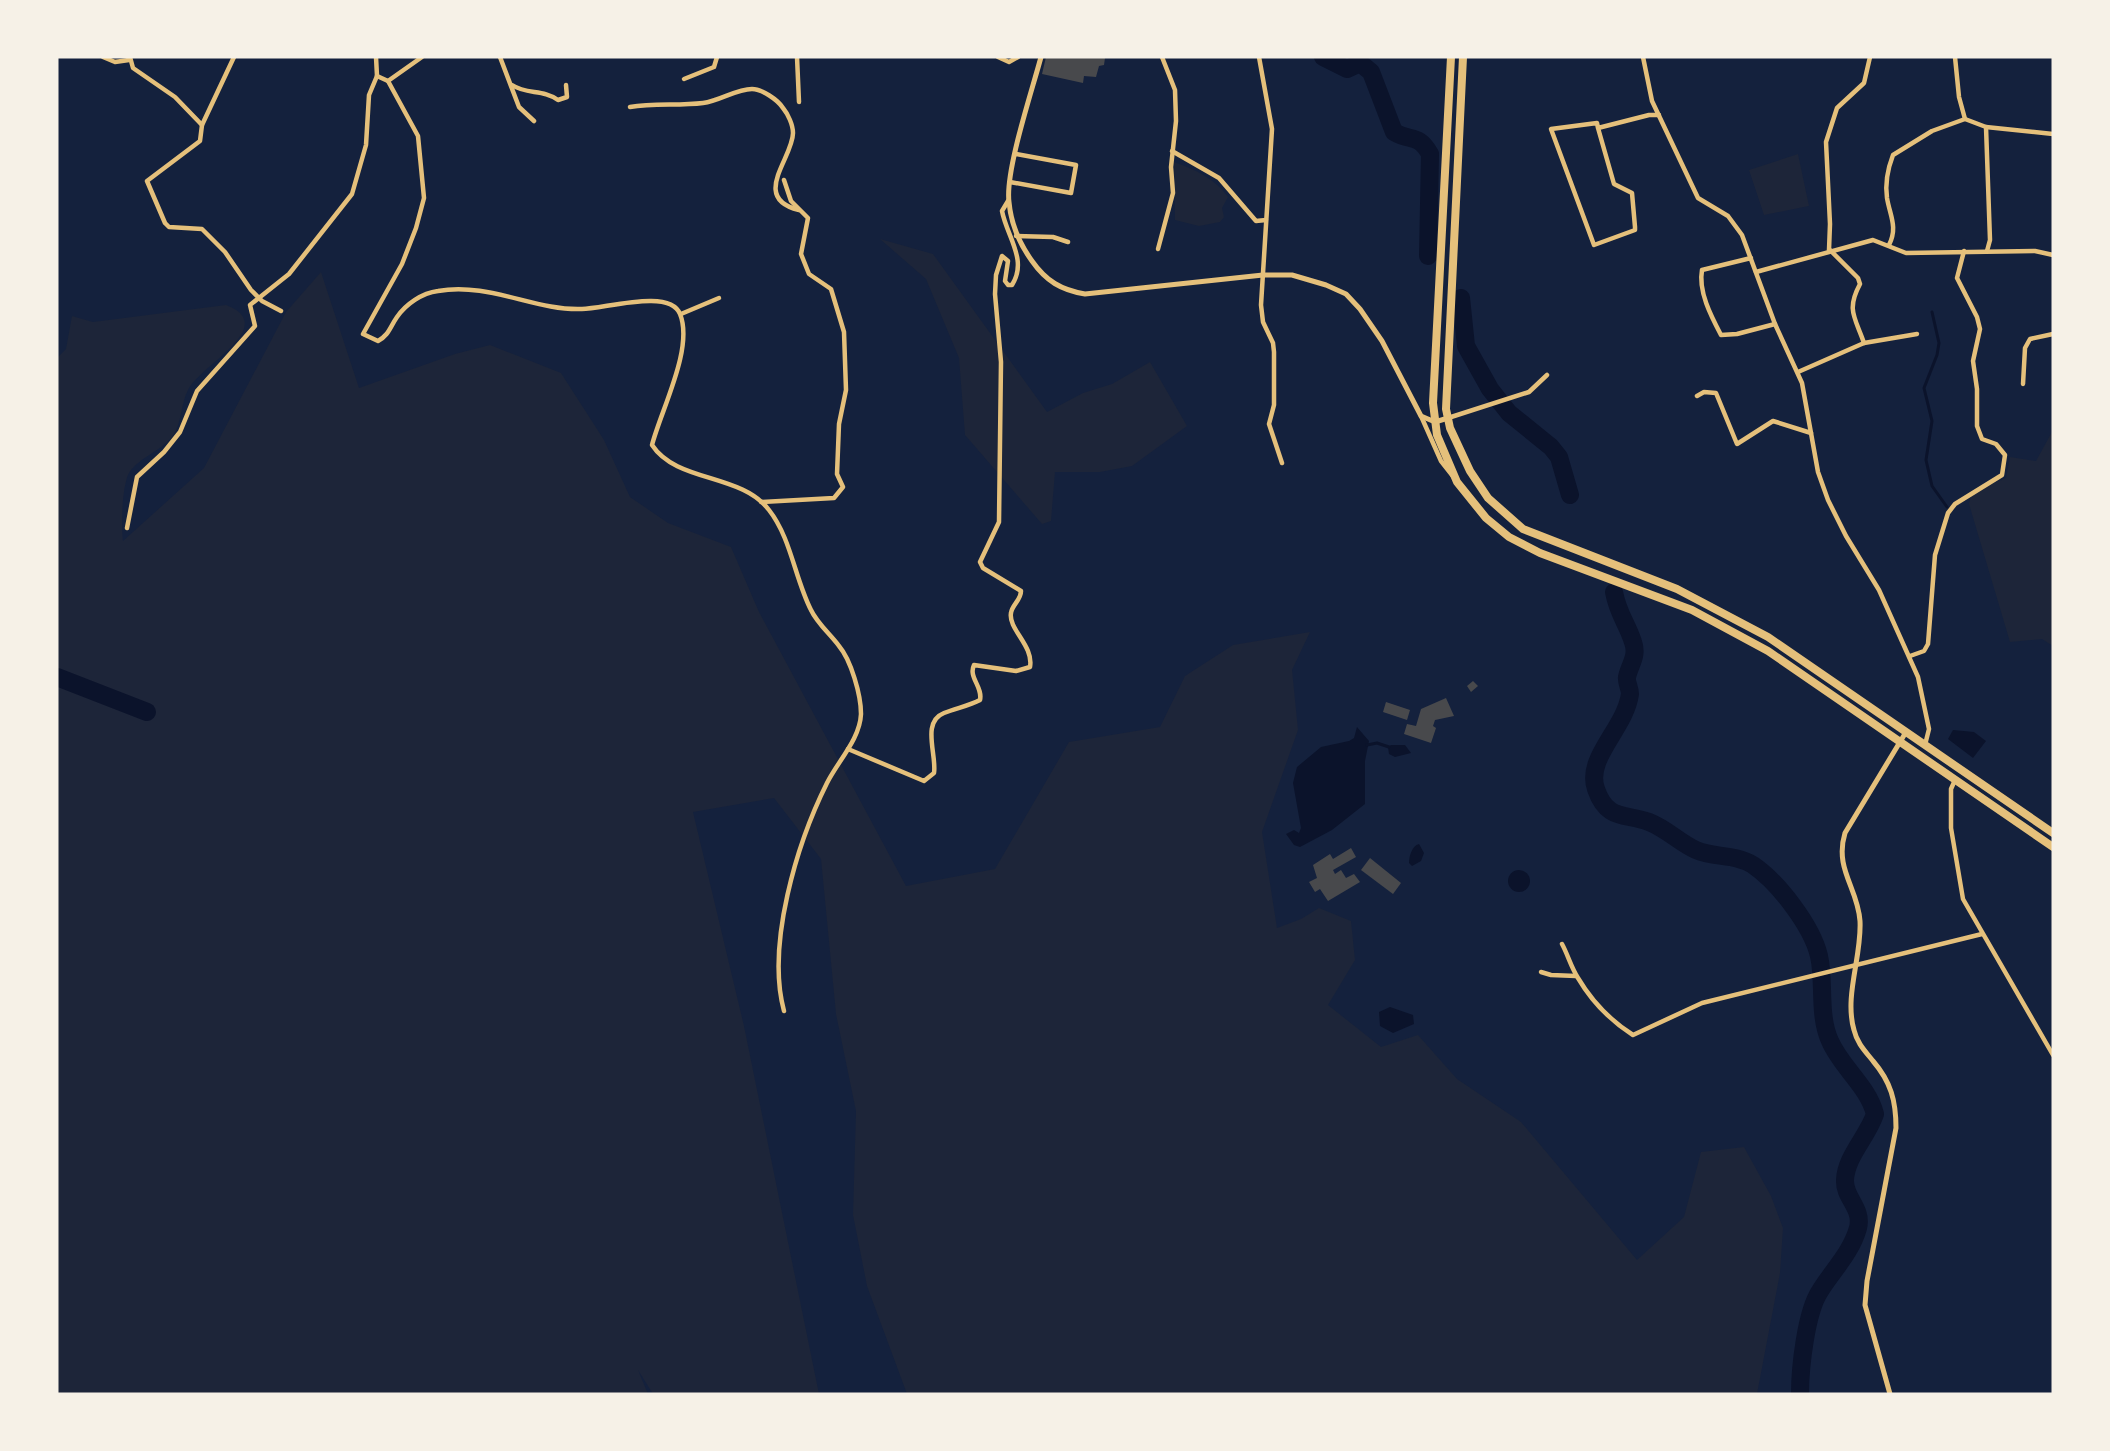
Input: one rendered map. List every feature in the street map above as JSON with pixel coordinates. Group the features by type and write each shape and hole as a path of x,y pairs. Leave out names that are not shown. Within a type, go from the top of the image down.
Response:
{"highway":[{"path":"1451,57 1433,387 1435,422 1446,460 1457,482 1486,518 1524,546 1692,610 1768,651 2053,847"},
{"path":"1463,57 1446,384 1448,418 1459,451 1484,493 1509,519 1523,529 1658,580 1768,637 2053,833"}],"street":[{"path":"103,57 115,62 130,59 133,68 175,97 202,125"},
{"path":"234,57 202,125 200,141 152,176 148,183 165,223 169,227 202,229 225,252 259,298 281,311"},
{"path":"127,528 137,477 164,452 180,432 197,391 255,327 250,305 289,274 352,194 366,145 369,94 377,76 376,57"},
{"path":"388,81 422,57"},
{"path":"500,57 519,106 534,121"},
{"path":"684,79 714,68 717,57"},
{"path":"797,57 799,102"},
{"path":"998,57 1009,62 1018,57"},
{"path":"1041,57 1016,154 1008,201 1016,236 1043,277 1067,291 1085,294 1263,275 1309,278 1346,294 1372,324 1421,416 1441,461 1457,482"},
{"path":"1158,249 1173,193 1172,151 1176,121 1175,90 1162,57"},
{"path":"1259,57 1272,129 1263,275 1263,322 1274,343 1274,405 1269,424 1282,463"},
{"path":"1643,57 1652,101 1698,198 1728,216 1742,235 1775,324 1798,372 1818,472 1828,500 1879,590 1910,656 1924,697 1929,729 1925,745"},
{"path":"1829,250 1826,142 1837,108 1864,83 1869,57"},
{"path":"1955,57 1959,98 1965,119"},
{"path":"377,76 388,81 418,136 424,198 416,228 402,264 363,334 378,341 386,336 397,316 415,299 437,291 487,292 577,310 664,300 677,307 681,314 683,345 652,445 658,454 671,463 740,489 770,510 780,530 811,612 849,661 861,714 848,749 829,780 799,850 781,932 780,995 784,1011"},
{"path":"512,85 520,90 550,94 558,100 567,97 566,85"},
{"path":"630,107 704,103 753,89 771,96 782,106 793,133 790,150 775,179 776,191 784,204 799,210"},
{"path":"1598,128 1649,115 1659,115"},
{"path":"1889,245 1893,237 1894,219 1887,188 1893,155 1932,131 1965,119 1986,127 2053,134"},
{"path":"1597,123 1598,128 1614,184 1632,193 1635,230 1594,245 1551,129 1597,123"},
{"path":"1986,127 1990,240 1987,251"},
{"path":"1172,151 1219,178 1256,221 1266,220"},
{"path":"1010,182 1071,193 1074,182 1076,165 1016,154"},
{"path":"761,502 834,498 843,487 837,474 839,424 846,390 844,332 831,289 809,274 801,254 808,218 790,201 784,180"},
{"path":"848,749 924,781 934,773 932,746 933,725 936,719 942,713 980,700 981,694 972,673 974,665 1016,671 1030,667 1032,659 1013,623 1011,613 1021,591 983,568 980,562 999,522 1001,362 996,274 1002,256 1008,261 1005,281 1008,285 1012,285 1018,274 1020,262 1002,211 1008,201"},
{"path":"1016,236 1053,237 1068,242"},
{"path":"1756,272 1829,250 1873,240 1906,253 2035,251 2053,255"},
{"path":"1829,250 1855,272 1858,278 1860,284 1852,298 1852,311 1864,344"},
{"path":"1910,656 1924,651 1928,644 1935,555 1950,508 1972,492 1996,481 2002,475 2005,456 1996,444 1982,439 1977,426 1977,389 1973,361 1980,328 1977,317 1957,278 1964,251"},
{"path":"1751,258 1702,270 1707,304 1721,334 1737,334 1775,324"},
{"path":"681,314 719,298"},
{"path":"1798,372 1864,344 1917,334"},
{"path":"2023,384 2025,348 2030,339 2053,334"},
{"path":"1421,416 1435,422 1529,392 1547,375"},
{"path":"1696,396 1704,392 1716,393 1737,444 1773,421 1810,433"},
{"path":"1890,1394 1865,1305 1867,1281 1896,1128 1896,1108 1887,1079 1861,1047 1854,1031 1860,911 1844,874 1842,846 1845,833 1870,790 1902,743 1906,732"},
{"path":"1955,780 1951,789 1951,828 1963,899 2053,1055"},
{"path":"1562,944 1576,976 1606,1013 1633,1035 1702,1003 1856,967 1903,952 1982,934"},
{"path":"1541,972 1551,975 1576,976"}],"shaded area":[{"path":"1798,154 1809,206 1764,215 1749,170"},
{"path":"1174,162 1204,175 1228,197 1222,208 1224,217 1220,222 1199,226 1175,220"},
{"path":"880,239 933,254 1047,412 1083,393 1112,384 1150,362 1187,426 1132,466 1100,472 1055,472 1051,521 1042,524 965,435 959,358 926,279"},
{"path":"321,272 359,388 455,354 490,345 561,373 604,440 630,497 668,523 731,547 759,612 906,886 995,869 1069,742 1160,727 1185,676 1233,645 1310,632 1292,670 1298,730 1262,832 1277,928 1301,919 1319,908 1351,921 1355,960 1328,1005 1381,1047 1418,1035 1457,1079 1521,1122 1637,1260 1684,1217 1701,1152 1744,1147 1771,1196 1783,1228 1780,1273 1757,1394 907,1394 867,1286 853,1215 856,1111 836,1014 821,859 774,798 693,812 744,1026 819,1394 653,1394 638,1370 648,1394 57,1394 57,358 66,349 72,316 93,322 226,305 241,314 245,324 241,335 232,346 195,380 188,390 179,423 170,440 139,462 129,473 123,496 123,541 204,468 286,312"},
{"path":"2053,430 2053,646 2042,639 2010,642 1969,504 1972,492 2006,478 2010,457 2036,461"},
{"path":"1357,727 1369,741 1365,761 1365,804 1332,830 1300,847 1294,845 1286,834 1294,830 1299,833 1301,828 1293,783 1297,767 1321,747 1354,738"},
{"path":"1953,730 1974,732 1986,741 1973,758 1948,739"},
{"path":"1405,745 1411,753 1395,757 1389,754 1388,747"},
{"path":"1419,844 1424,853 1421,861 1412,866 1409,863 1410,854"},
{"path":"1519,870 1529,877 1530,881 1523,891 1519,892 1509,885 1508,881 1515,871"},
{"path":"1390,1007 1413,1015 1414,1024 1393,1033 1380,1026 1379,1012"}],"building":[{"path":"1046,57 1105,58 1104,65 1099,66 1096,77 1084,76 1083,83 1042,74"},
{"path":"1473,681 1478,686 1471,692 1467,686"},
{"path":"1446,698 1454,716 1435,720 1433,726 1436,728 1431,743 1404,734 1407,724 1416,726 1421,709"},
{"path":"1386,702 1410,710 1407,720 1383,712"},
{"path":"1351,848 1356,857 1333,870 1335,874 1341,870 1346,878 1354,874 1360,882 1328,901 1320,889 1315,892 1309,882 1317,878 1313,865 1330,854 1333,859"},
{"path":"1370,858 1401,883 1393,894 1361,870"}],"waterway":[{"path":"1323,57 1347,69 1360,63 1371,72 1394,132 1418,140 1430,154 1428,256"},
{"path":"1461,298 1466,346 1490,389 1509,413 1551,447 1559,457 1570,495"},
{"path":"1932,312 1939,343 1937,355 1924,388 1932,421 1926,460 1932,486 1947,507"},
{"path":"1614,592 1635,652 1627,677 1630,694 1627,707 1596,766 1594,777 1600,799 1611,811 1656,825 1696,850 1753,865 1783,893 1802,919 1819,956 1824,1020 1830,1041 1867,1094 1875,1114 1846,1171 1845,1186 1858,1215 1858,1228 1846,1253 1815,1300 1805,1341 1800,1394"},
{"path":"57,677 147,712"},
{"path":"1367,745 1377,743 1389,747"}]}
